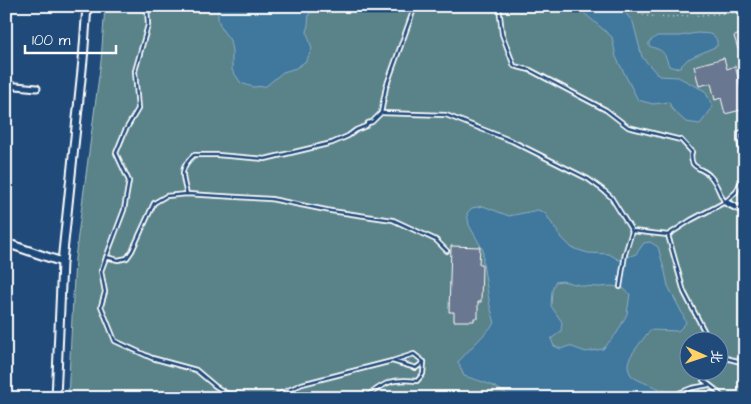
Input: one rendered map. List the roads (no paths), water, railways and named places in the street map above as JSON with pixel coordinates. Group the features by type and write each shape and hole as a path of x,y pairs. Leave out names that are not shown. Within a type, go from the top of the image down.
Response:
{"street":[{"path":"56,398 62,262 87,6"},
{"path":"6,85 37,88"},
{"path":"725,202 745,210"},
{"path":"6,243 62,262"}],"lane":[{"path":"147,6 148,25 135,71 138,109 125,131 116,153 129,181 124,210 100,271 105,292 101,306 115,341 152,358 196,370 215,386 242,398"},
{"path":"187,194 182,177 185,162 194,155 265,159 332,143 372,122 380,113 386,87 415,6"},
{"path":"500,6 502,34 514,66 530,70 606,110 628,127 681,140 692,152 693,163 710,175 725,202"},
{"path":"380,113 446,114 512,141 588,179 611,197 632,231 625,254 620,287"},
{"path":"745,131 738,133 738,141 745,164"},
{"path":"632,231 668,235 725,202 736,192 745,173"},
{"path":"106,258 118,260 127,258 154,204 166,196 187,194 271,199 331,211 393,220 436,240 447,251"},
{"path":"668,235 684,292 705,332"},
{"path":"271,398 302,384 414,354 424,362"},
{"path":"728,359 745,363"},
{"path":"392,361 416,368 424,362"},
{"path":"364,398 387,382 404,379 417,381 423,374 424,362"},
{"path":"705,382 723,398"},
{"path":"678,398 679,393 709,385"},
{"path":"150,398 153,396 158,398"}],"water":[{"path":"218,6 320,6 309,14 307,33 312,49 306,61 296,68 283,72 266,86 253,87 241,83 232,70 230,40 218,20"},
{"path":"576,6 619,6 633,22 642,57 659,76 678,77 705,91 713,107 700,124 686,122 672,109 669,102 653,104 638,100 616,57 612,37"},
{"path":"697,33 714,36 717,46 688,59 680,67 669,66 663,52 649,46 649,42 657,36 680,36"},
{"path":"483,206 509,216 538,210 545,213 560,236 572,248 588,253 609,254 619,260 636,254 644,243 650,242 658,247 668,286 686,323 678,331 650,330 628,362 628,368 634,378 682,398 512,398 495,387 464,376 458,362 495,323 490,306 483,263 483,250 469,225 467,213 472,208","holes":["562,281 584,286 623,288 630,294 627,314 617,333 603,349 586,352 569,346 561,349 554,346 551,339 561,331 562,322 551,306 555,282"]}]}
